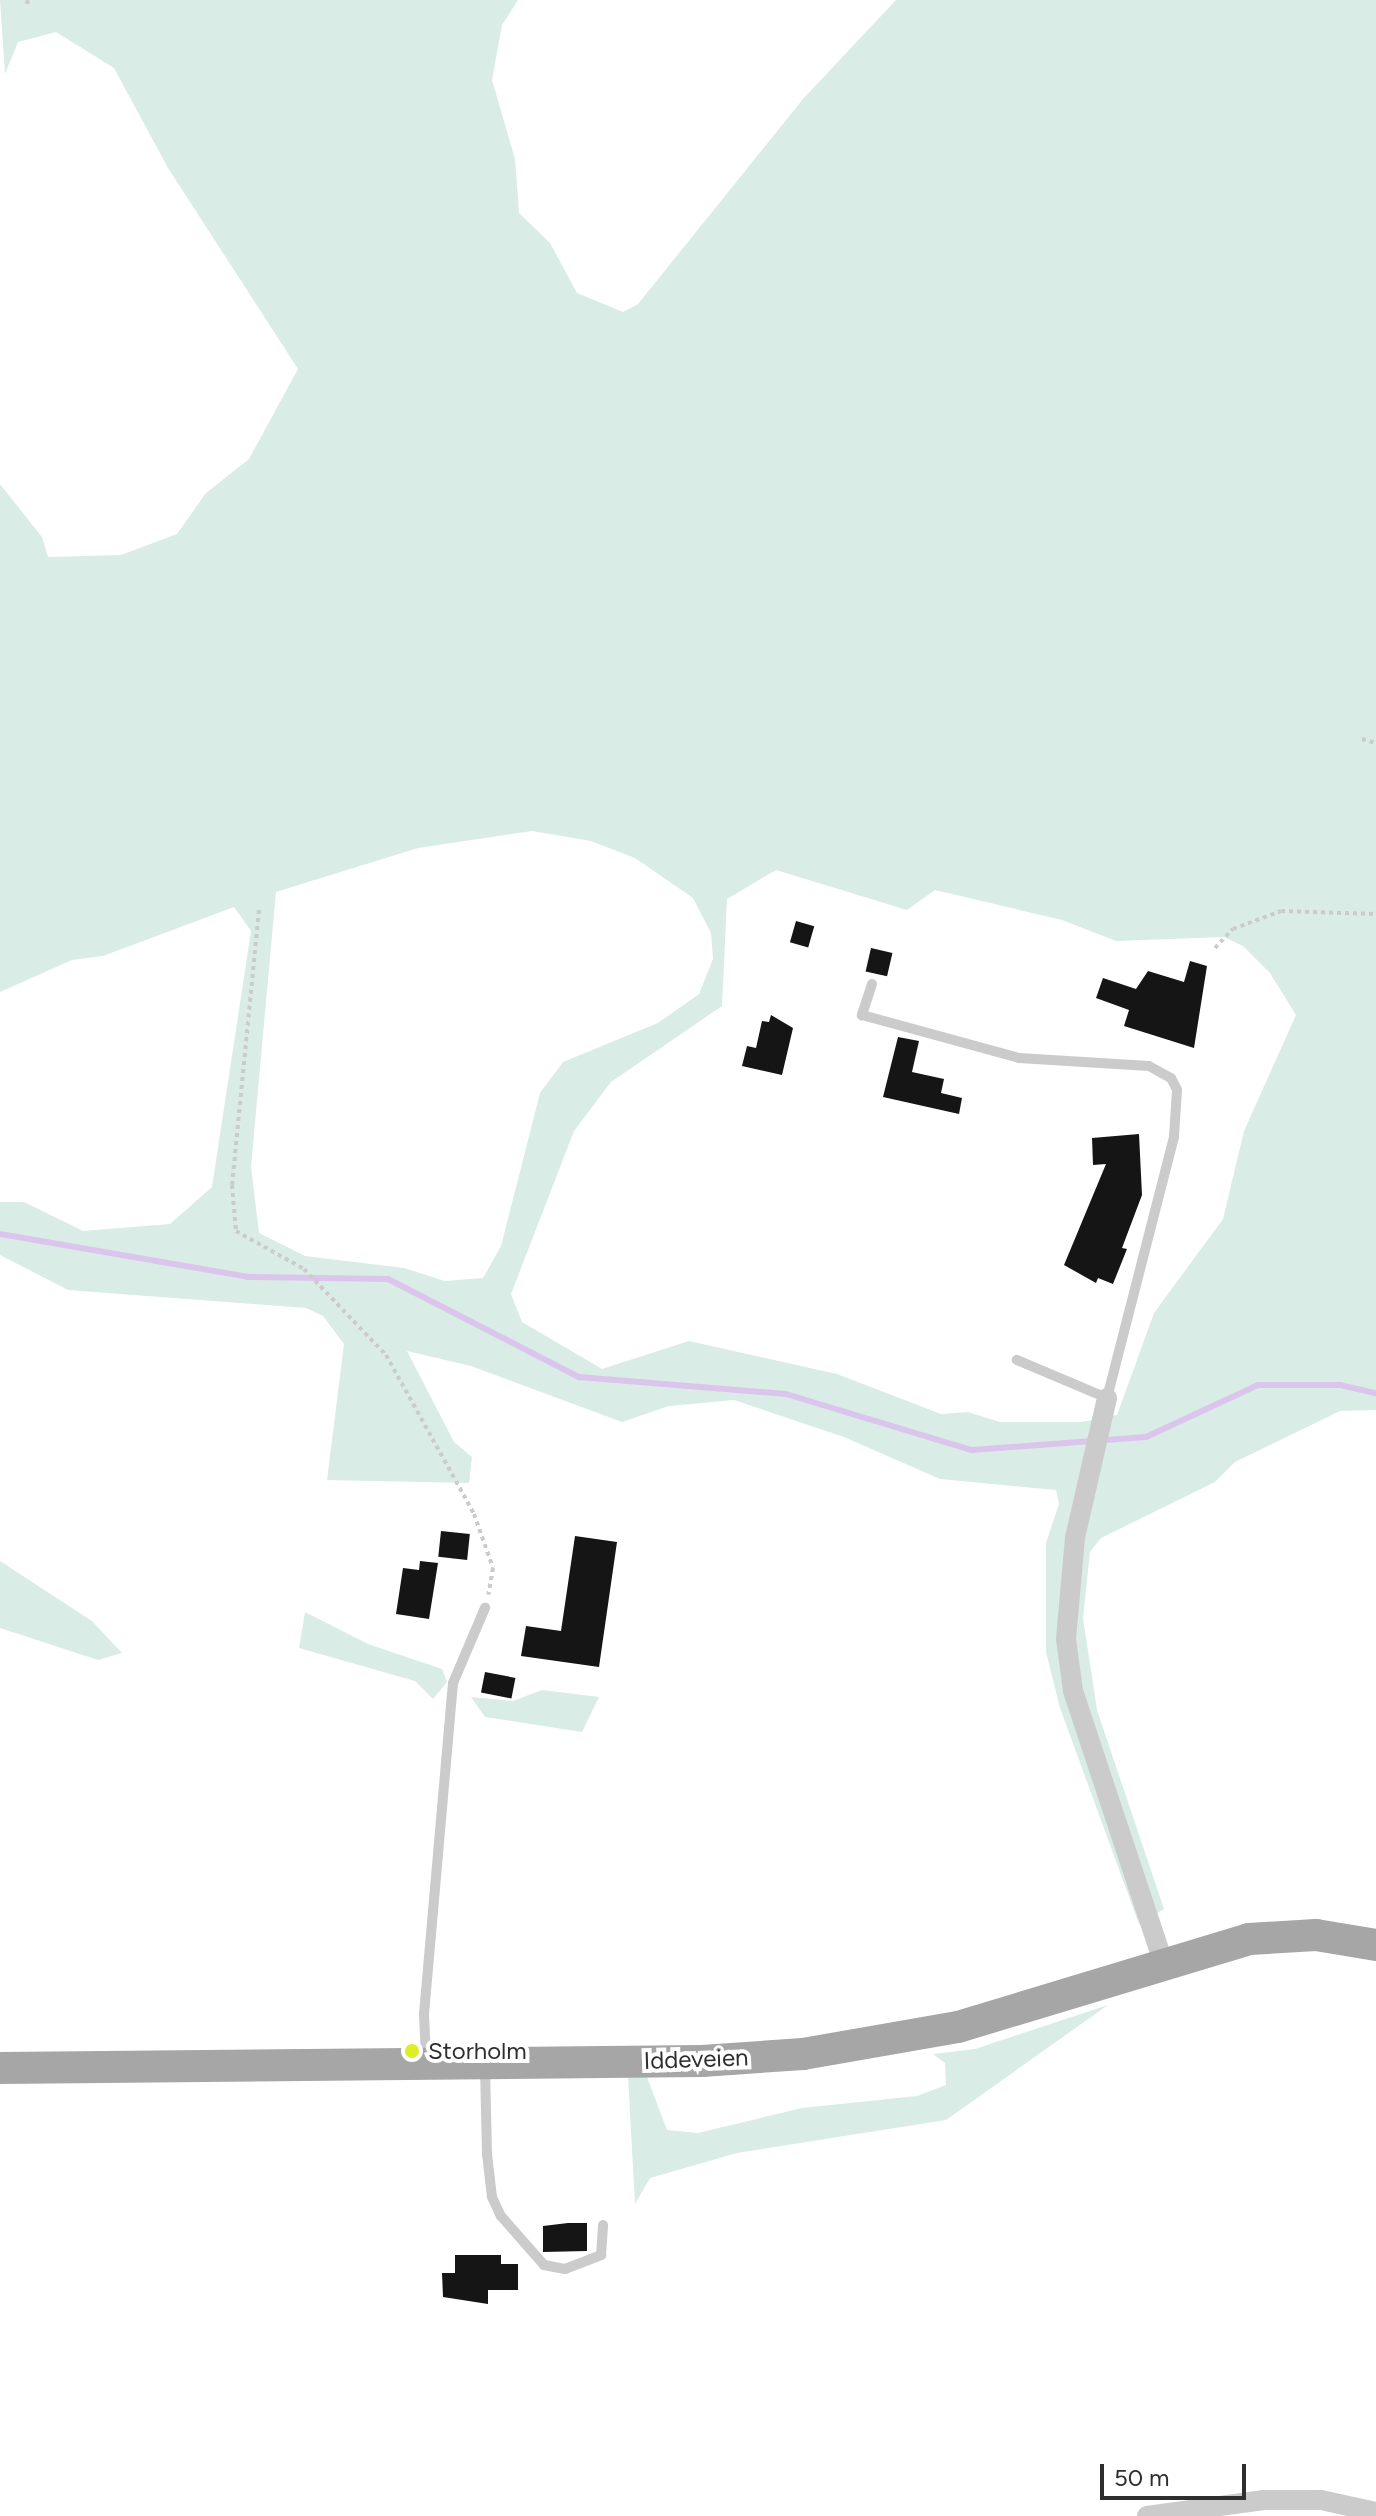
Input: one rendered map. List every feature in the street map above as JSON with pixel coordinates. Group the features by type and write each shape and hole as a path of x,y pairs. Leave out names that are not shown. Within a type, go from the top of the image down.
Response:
{"main road":[{"name":"Iddeveien","path":"0,2068 702,2061 881,2043 958,2027 1163,1962 1283,1935 1376,1945"}],"street":[{"path":"1107,1398 1075,1538 1066,1639 1073,1691 1163,1962"},
{"path":"1147,2516 1264,2500 1321,2500 1376,2512"}],"lane":[{"path":"872,984 862,1015 894,1026 1019,1058 1149,1066 1171,1078 1180,1107 1107,1398 1017,1360"},
{"path":"427,2064 424,2014 453,1683 485,1608"},
{"path":"485,2064 487,2154 492,2197 501,2216 544,2265 565,2269 601,2255 603,2225"}],"path":[{"path":"1362,739 1376,743"},
{"path":"259,910 232,1185 236,1231 304,1269 386,1355 474,1514 493,1568 485,1608"},
{"path":"1215,948 1233,929 1281,911 1376,914"}],"shaded area":[{"path":"0,0 518,0 502,25 492,80 515,159 519,213 550,243 577,293 623,312 638,304 803,99 896,0 1376,0 1376,1410 1340,1411 1235,1462 1215,1482 1101,1538 1090,1552 1083,1618 1097,1710 1164,1909 1139,1924 1060,1708 1046,1652 1046,1543 1059,1504 1056,1490 940,1479 844,1437 734,1400 669,1406 622,1422 471,1366 407,1351 454,1442 472,1457 469,1483 327,1480 344,1344 323,1316 306,1308 68,1290 0,1255 0,1202 24,1202 83,1231 170,1224 212,1187 251,931 234,907 103,956 72,960 0,992 0,484 42,537 48,557 121,555 177,534 206,493 249,459 298,369 168,168 114,68 56,32 18,42 5,74","holes":["532,831 591,841 635,858 693,898 711,933 713,959 699,994 658,1023 563,1062 540,1093 501,1246 483,1278 445,1281 404,1268 305,1256 259,1233 251,1167 276,892 418,848","776,870 907,910 935,890 1062,920 1116,941 1224,937 1243,946 1270,973 1296,1015 1244,1131 1223,1219 1154,1313 1117,1415 1082,1422 1000,1422 968,1412 941,1414 837,1374 689,1341 602,1369 522,1322 511,1294 574,1131 611,1082 722,1006 727,899"]},
{"path":"0,1561 92,1621 122,1653 98,1660 0,1628"},
{"path":"305,1612 368,1644 442,1669 447,1682 433,1699 415,1681 299,1648"},
{"path":"542,1690 599,1697 582,1732 485,1717 471,1697 513,1701"},
{"path":"1108,2005 946,2120 737,2153 650,2178 635,2204 628,2076 647,2077 667,2130 698,2133 802,2108 917,2096 946,2085 945,2063 933,2054 975,2049"}],"building":[{"path":"796,921 814,926 808,947 790,942"},
{"path":"871,948 892,953 887,976 866,971"},
{"path":"1190,961 1207,966 1194,1048 1124,1026 1129,1010 1096,998 1103,978 1136,989 1148,971 1184,982"},
{"path":"771,1015 793,1028 782,1075 742,1066 747,1046 756,1048 762,1021 769,1022"},
{"path":"898,1037 919,1041 912,1072 944,1079 941,1093 962,1098 959,1114 883,1097"},
{"path":"1139,1134 1142,1195 1122,1248 1127,1249 1113,1284 1098,1278 1096,1283 1064,1265 1106,1164 1093,1165 1092,1138"},
{"path":"441,1531 470,1534 467,1560 438,1557"},
{"path":"575,1536 617,1542 599,1667 521,1656 526,1626 561,1631"},
{"path":"420,1561 438,1563 429,1619 396,1614 403,1568 419,1570"},
{"path":"485,1672 515,1678 511,1699 481,1693"},
{"path":"587,2223 587,2251 543,2252 543,2226"},
{"path":"455,2255 501,2255 501,2264 518,2264 518,2290 488,2290 488,2304 443,2297 442,2273 455,2273"}],"waterway":[{"path":"0,1234 248,1277 388,1279 579,1377 786,1394 972,1450 1146,1437 1258,1385 1340,1385 1376,1393"}],"place":[{"name":"Storholm","path":"412,2051"}]}
